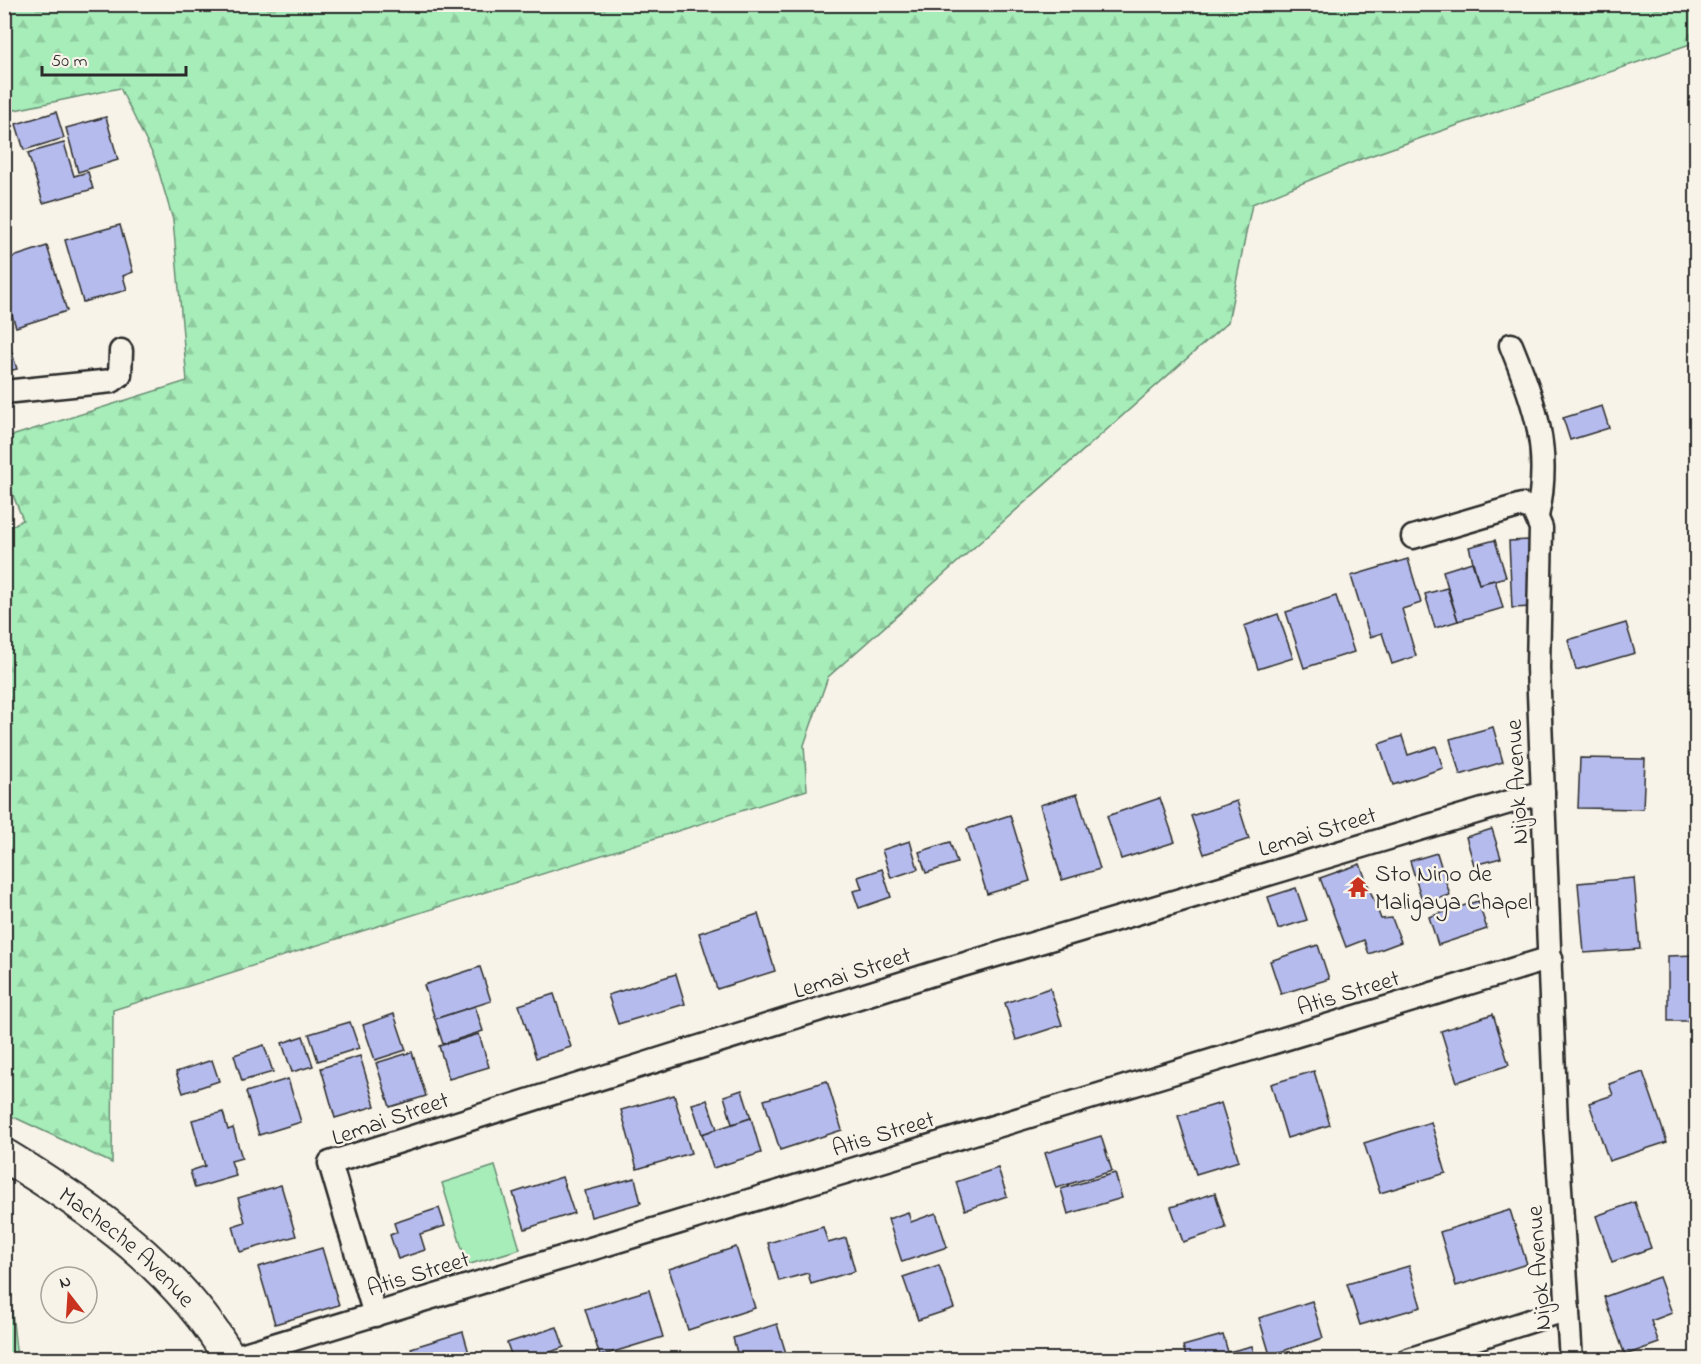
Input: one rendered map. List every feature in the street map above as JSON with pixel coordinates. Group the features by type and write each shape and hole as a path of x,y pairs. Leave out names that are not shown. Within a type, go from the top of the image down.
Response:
{"main road":[{"name":"Macheche Avenue","path":"4,1155 97,1217 156,1265 183,1294 231,1358"}],"street":[{"name":"Nijok Avenue","path":"1511,345 1540,426 1541,486 1537,516 1541,548 1538,668 1556,1125 1571,1359"},
{"path":"4,392 112,381 120,375 122,351"},
{"path":"1413,537 1522,505 1530,507 1537,516"},
{"name":"Lemai Street","path":"375,1315 330,1163 932,974 1543,792"},
{"name":"Atis Street","path":"231,1358 1551,958"},
{"path":"1408,1359 1568,1309"}],"green space":[{"path":"5,4 1696,4 1696,74 1690,44 1361,159 1252,204 1228,322 828,677 804,745 807,790 113,1010 112,1163 5,1113 4,530 23,520 5,475 5,438 187,381 173,220 155,159 120,88 5,112"},
{"path":"495,1166 520,1249 467,1265 442,1183"},
{"path":"5,1247 17,1359 5,1359"}],"building":[{"path":"56,112 64,138 24,150 16,124"},
{"path":"106,117 118,160 78,172 66,128"},
{"path":"64,143 74,176 88,172 93,189 43,203 28,153"},
{"path":"120,225 133,272 123,276 127,290 83,302 65,240"},
{"path":"47,246 67,311 16,327 4,291 4,260"},
{"path":"4,327 17,369 4,372"},
{"path":"1602,406 1609,428 1570,440 1563,418"},
{"path":"1495,540 1506,577 1479,584 1469,547"},
{"path":"1529,540 1532,607 1512,608 1509,541"},
{"path":"1408,559 1421,603 1402,609 1416,656 1392,664 1382,633 1370,637 1351,576"},
{"path":"1472,562 1479,584 1495,580 1503,608 1458,621 1443,571"},
{"path":"1447,588 1458,621 1435,628 1425,594"},
{"path":"1336,596 1354,652 1304,668 1286,612"},
{"path":"1278,614 1293,658 1258,669 1244,626"},
{"path":"1626,623 1635,653 1576,670 1568,640"},
{"path":"1493,727 1503,762 1460,775 1450,739"},
{"path":"1402,736 1408,755 1436,746 1443,768 1393,785 1379,744"},
{"path":"1580,758 1645,759 1643,809 1578,808"},
{"path":"1077,794 1100,869 1062,880 1040,805"},
{"path":"1160,798 1175,842 1121,859 1107,816"},
{"path":"1237,801 1249,839 1204,854 1191,816"},
{"path":"1010,815 1030,881 987,894 967,829"},
{"path":"1492,829 1501,858 1474,865 1466,837"},
{"path":"910,841 918,869 891,878 882,850"},
{"path":"950,842 957,863 926,873 919,852"},
{"path":"1437,853 1450,895 1423,903 1410,861"},
{"path":"1360,864 1381,919 1392,918 1401,942 1369,954 1364,940 1346,947 1320,878"},
{"path":"882,869 891,897 859,908 853,891 862,889 858,877"},
{"path":"1634,878 1640,949 1584,953 1578,883"},
{"path":"1296,888 1307,920 1278,929 1268,897"},
{"path":"1478,901 1487,929 1438,945 1429,917"},
{"path":"758,914 775,971 717,989 699,933"},
{"path":"1318,945 1329,979 1281,994 1270,961"},
{"path":"1696,955 1696,1021 1668,1021 1668,956"},
{"path":"480,967 491,1001 435,1019 424,985"},
{"path":"676,974 685,1004 618,1024 608,995"},
{"path":"1050,988 1062,1025 1016,1040 1005,1003"},
{"path":"554,994 571,1047 536,1058 519,1005"},
{"path":"475,1006 483,1031 443,1044 435,1019"},
{"path":"394,1014 406,1050 375,1060 363,1025"},
{"path":"1493,1014 1509,1065 1457,1082 1441,1031"},
{"path":"350,1022 359,1048 318,1061 309,1034"},
{"path":"479,1034 489,1067 449,1079 439,1046"},
{"path":"303,1036 313,1066 292,1072 282,1043"},
{"path":"264,1045 273,1072 242,1081 234,1055"},
{"path":"412,1052 426,1096 390,1107 376,1063"},
{"path":"360,1056 375,1106 335,1118 321,1068"},
{"path":"212,1060 219,1081 183,1093 176,1072"},
{"path":"1314,1071 1330,1125 1287,1138 1271,1084"},
{"path":"1643,1072 1667,1142 1609,1161 1589,1103 1613,1095 1609,1084"},
{"path":"288,1079 301,1122 259,1135 246,1092"},
{"path":"827,1081 842,1130 780,1150 764,1100"},
{"path":"742,1090 751,1118 732,1124 724,1096"},
{"path":"674,1095 691,1153 637,1169 621,1110"},
{"path":"707,1100 717,1129 702,1134 692,1104"},
{"path":"1221,1103 1239,1161 1196,1174 1178,1116"},
{"path":"223,1112 228,1130 233,1128 242,1158 231,1161 236,1176 195,1188 190,1171 205,1166 192,1120"},
{"path":"751,1118 761,1153 713,1168 702,1134"},
{"path":"1431,1122 1446,1173 1380,1193 1364,1143"},
{"path":"1101,1136 1112,1171 1056,1188 1045,1153"},
{"path":"998,1168 1007,1196 965,1210 956,1182"},
{"path":"1115,1173 1122,1198 1068,1214 1061,1189"},
{"path":"562,1177 574,1213 525,1229 513,1193"},
{"path":"635,1178 641,1203 591,1217 585,1191"},
{"path":"281,1185 296,1236 240,1252 233,1226 245,1222 238,1198"},
{"path":"1215,1193 1226,1228 1183,1242 1171,1207"},
{"path":"1635,1202 1651,1248 1612,1262 1596,1216"},
{"path":"439,1208 445,1226 420,1234 425,1250 398,1259 390,1235 397,1232 394,1223"},
{"path":"1510,1210 1527,1264 1456,1286 1440,1232"},
{"path":"908,1212 911,1222 936,1213 947,1247 902,1262 888,1219"},
{"path":"823,1227 828,1243 846,1238 855,1271 811,1284 808,1273 779,1281 768,1243"},
{"path":"736,1247 755,1308 688,1330 669,1269"},
{"path":"322,1248 339,1305 275,1324 258,1267"},
{"path":"939,1265 954,1308 918,1320 903,1277"},
{"path":"1409,1266 1421,1307 1360,1325 1347,1284"},
{"path":"1659,1277 1672,1313 1651,1321 1659,1343 1625,1355 1604,1297"},
{"path":"649,1290 663,1337 600,1356 585,1309"},
{"path":"1312,1301 1323,1338 1270,1355 1259,1318"},
{"path":"777,1324 788,1360 739,1360 733,1338"},
{"path":"557,1327 564,1347 548,1353 550,1360 513,1360 507,1343"},
{"path":"463,1332 471,1360 415,1360 411,1348"},
{"path":"1223,1335 1228,1352 1252,1346 1256,1360 1187,1360 1183,1346"}],"place":[{"name":"Sto Nino de Maligaya Chapel","path":"1358,887"}]}
